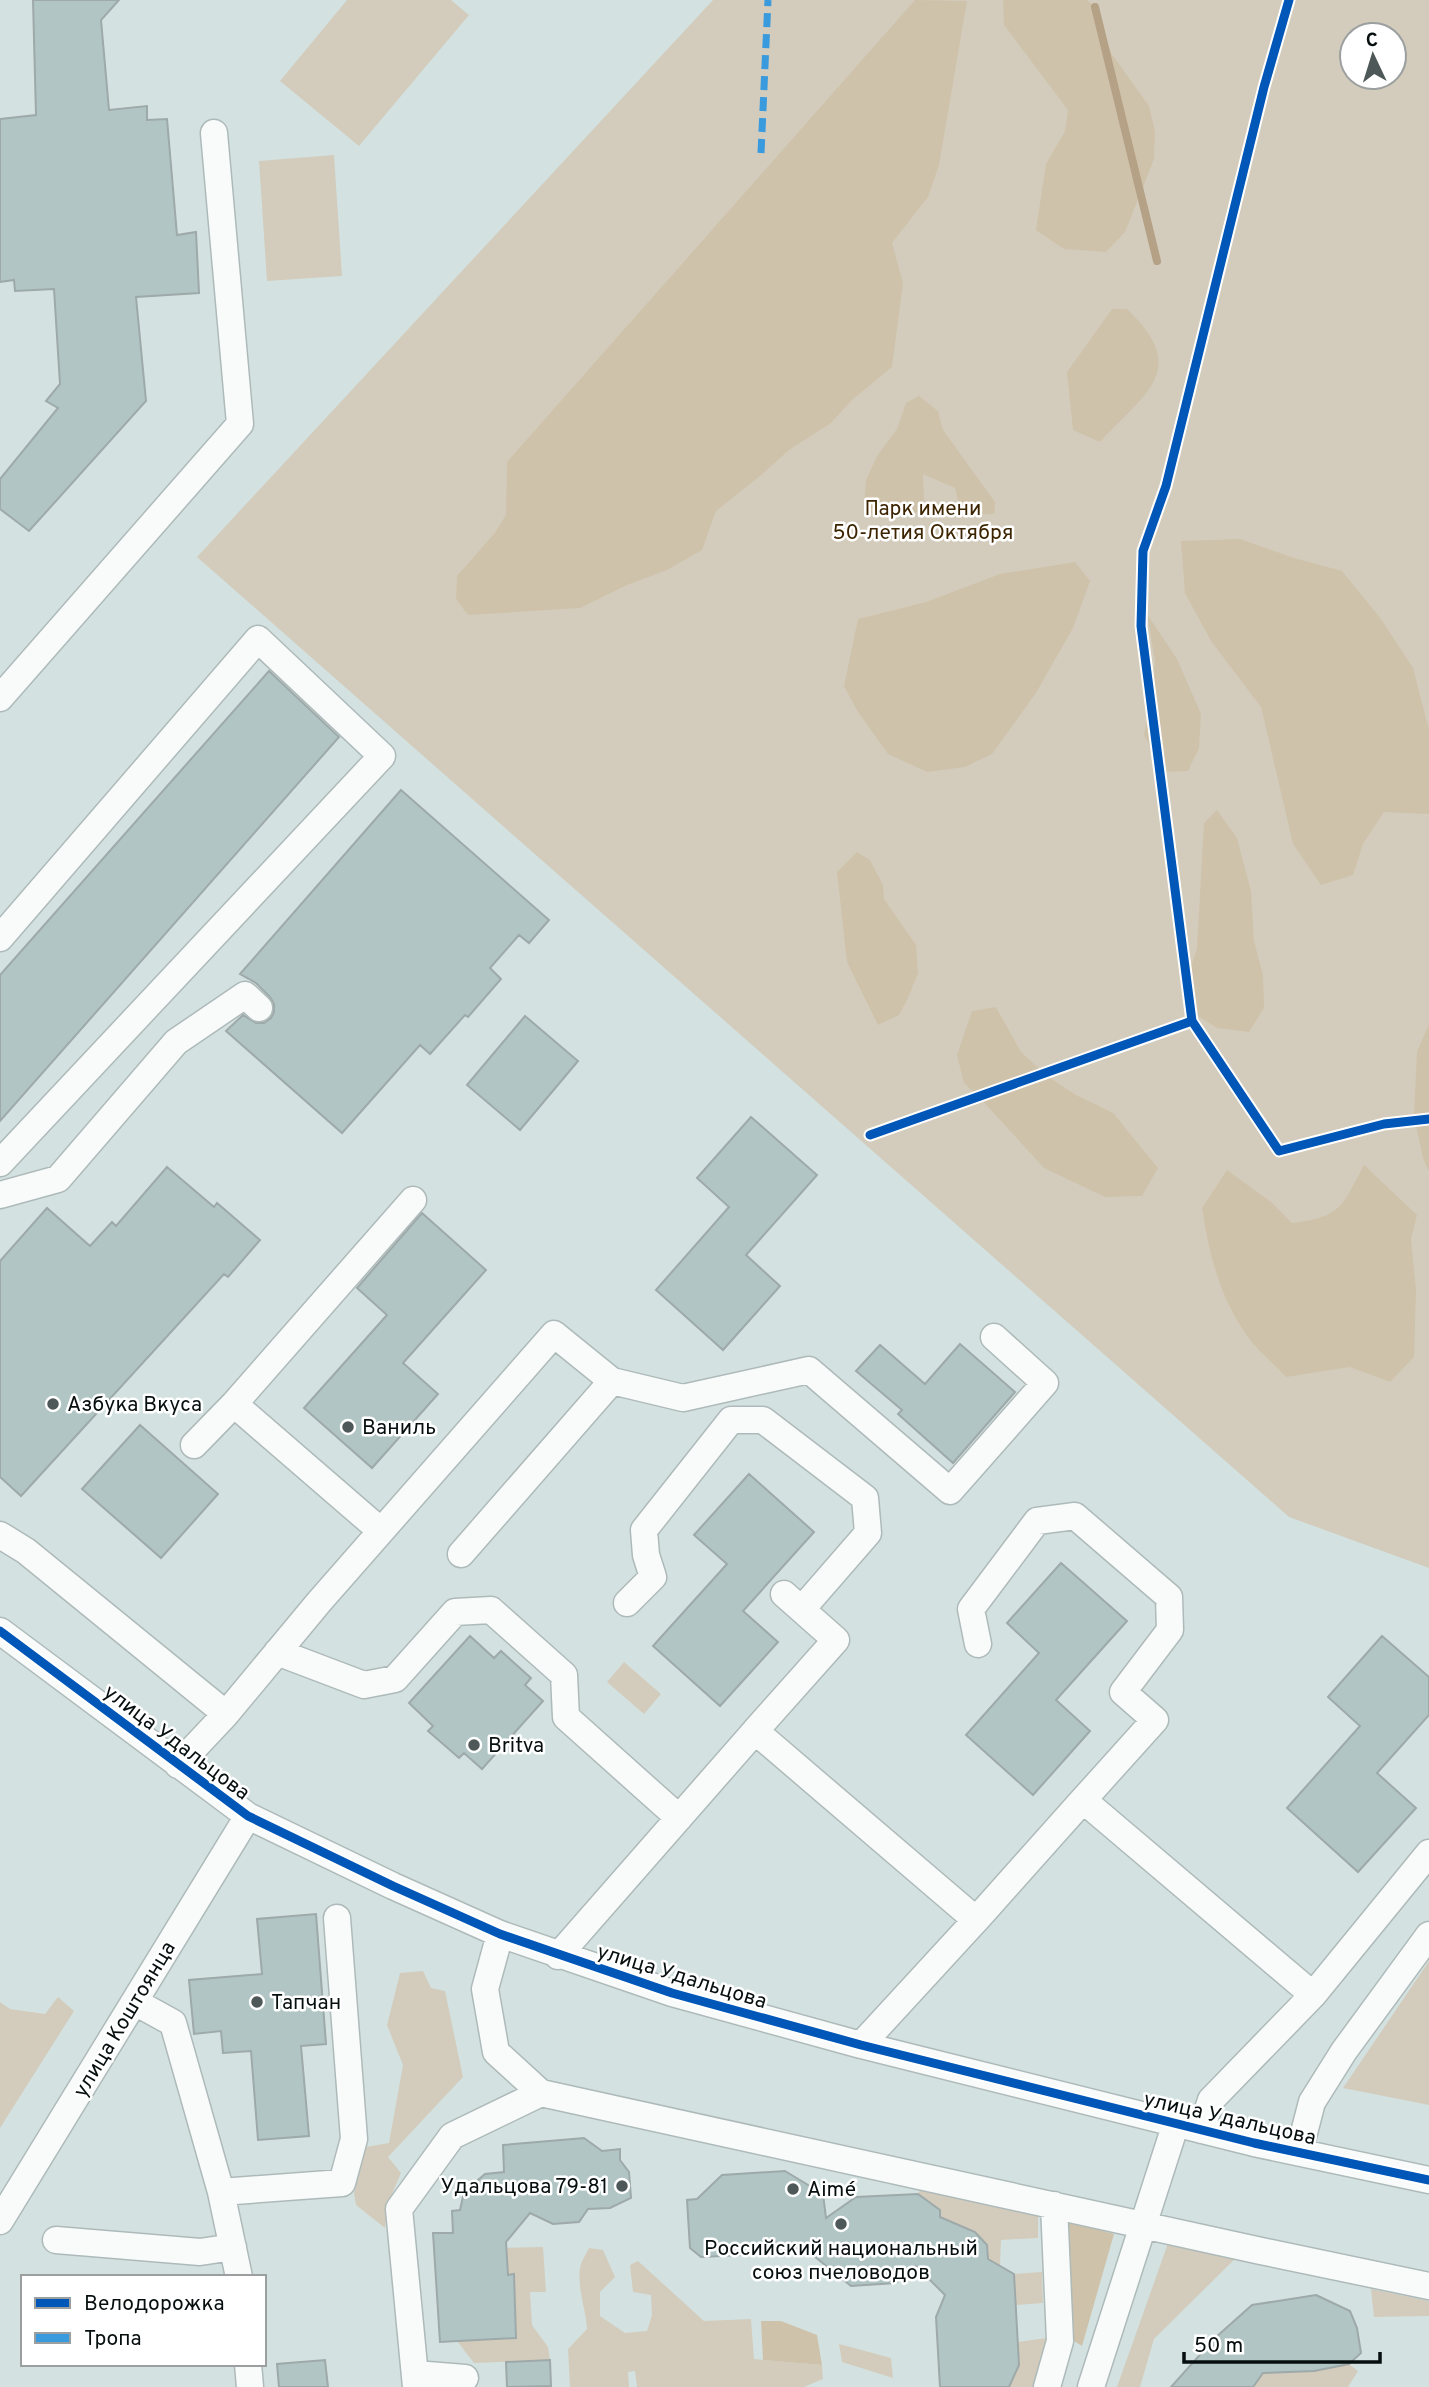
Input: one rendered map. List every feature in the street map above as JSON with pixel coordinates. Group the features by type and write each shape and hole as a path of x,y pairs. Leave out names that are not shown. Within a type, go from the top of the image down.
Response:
{"street":[{"path":"0,698 240,424 214,133"},
{"path":"0,938 258,639 383,756 0,1163"},
{"path":"0,1195 58,1179 176,1042 245,995 259,1008"},
{"path":"194,1445 234,1404 413,1200"},
{"path":"178,1765 226,1714 554,1334 612,1381 683,1398 809,1370 950,1491 1045,1383 994,1337"},
{"path":"461,1554 612,1381"},
{"path":"234,1404 382,1531"},
{"path":"558,1956 836,1640 793,1601 868,1533 865,1498 763,1420 731,1420 644,1530 646,1555 653,1577 626,1603"},
{"path":"860,2045 1155,1720 1124,1692 1170,1630 1168,1597 1075,1516 1037,1521 971,1609 978,1644"},
{"path":"0,1535 26,1551 226,1714"},
{"path":"277,1652 364,1685 375,1683 395,1679 455,1612 491,1610 564,1675 566,1717 679,1818"},
{"name":"улица Удальцова","path":"0,1630 248,1816 452,1914 500,1934 672,1993 860,2045 1188,2127 1429,2180"},
{"path":"755,1731 976,1920"},
{"path":"1083,1800 1313,1995"},
{"name":"улица Коштоянца","path":"0,2221 248,1816"},
{"path":"1091,2387 1144,2225 1188,2127 1313,1995 1429,1853"},
{"path":"221,2192 342,2183 354,2139 337,1918"},
{"path":"500,1934 485,1989 496,2052 541,2093 1429,2286"},
{"path":"1299,2152 1312,2102 1344,2051 1429,1935"},
{"path":"135,2002 173,2023 221,2192 239,2275"},
{"path":"465,2378 415,2381 399,2209 452,2136 541,2093"},
{"path":"1047,2387 1060,2341 1054,2206"},
{"path":"55,2240 200,2252 233,2247"},
{"path":"248,2366 250,2387"}],"green space":[{"path":"347,0 451,0 469,15 359,146 280,81"},
{"name":"Парк имени 50-летия Октября","path":"713,0 1429,0 1429,1568 1289,1517 197,557"},
{"path":"334,155 342,276 267,281 259,161"},
{"path":"624,1662 661,1694 644,1714 607,1682"},
{"path":"1429,1961 1429,2105 1343,2088"},
{"path":"423,1971 431,1988 445,1991 463,2077 388,2157 401,2173 389,2201 385,2228 356,2205 354,2193 366,2147 389,2143 403,2065 387,2025 400,1973"},
{"path":"58,1997 74,2011 0,2128 0,2002 10,2009 45,2014"},
{"path":"921,2187 1038,2214 1038,2238 1001,2240 1000,2266 988,2259 987,2245 975,2232 956,2224 945,2233 939,2232 940,2210 918,2194"},
{"path":"1172,2232 1246,2248 1154,2339 1140,2387 1117,2387"},
{"path":"543,2247 546,2292 530,2292 532,2325 548,2347 550,2360 474,2363 457,2341 516,2338 514,2275 508,2275 501,2248"},
{"path":"589,2248 603,2250 615,2277 600,2292 600,2316 625,2333 647,2331 652,2315 651,2295 633,2292 630,2265 638,2261 704,2321 751,2319 754,2359 822,2365 823,2379 804,2387 637,2387 635,2371 628,2372 629,2387 570,2387 568,2349 587,2329 579,2276"},
{"path":"1042,2272 1043,2303 1015,2305 1014,2274"},
{"path":"1371,2289 1429,2301 1429,2316 1374,2317"},
{"path":"1046,2338 1039,2387 1009,2387 1018,2342"},
{"path":"839,2344 891,2358 893,2378 842,2362"},
{"path":"1349,2364 1358,2371 1348,2387 1253,2387 1263,2373 1314,2371"}],"shaded area":[{"path":"915,0 967,1 939,165 928,197 892,243 903,283 892,367 852,400 831,423 789,450 716,511 702,550 667,570 627,585 580,608 468,615 456,599 457,576 494,534 506,515 507,462"},
{"path":"1003,0 1087,0 1095,7 1111,53 1149,106 1155,132 1154,159 1125,232 1106,252 1064,249 1036,230 1046,164 1065,131 1068,110 1004,25"},
{"path":"1112,309 1127,309 1146,330 1156,349 1158,365 1154,380 1145,394 1100,442 1073,430 1067,372"},
{"path":"919,396 938,411 943,430 995,502 994,514 969,515 960,508 955,488 923,474 924,501 921,512 874,518 864,503 866,480 877,456 897,429 906,403"},
{"path":"1240,539 1342,571 1381,619 1413,668 1429,730 1429,814 1384,812 1363,844 1353,875 1321,885 1293,844 1261,707 1211,641 1185,593 1181,541"},
{"path":"1075,562 1090,581 1073,628 1036,693 992,754 965,767 927,772 888,754 858,712 844,686 858,619 926,602 1000,574"},
{"path":"1147,614 1177,659 1201,714 1199,748 1188,771 1164,772 1144,735 1151,703 1155,661"},
{"path":"1217,810 1237,838 1251,891 1254,941 1263,975 1264,1008 1249,1032 1217,1028 1193,1013 1187,979 1197,948 1204,823"},
{"path":"857,852 870,860 883,885 884,899 916,945 918,973 908,998 899,1015 878,1025 847,962 837,872"},
{"path":"996,1007 1021,1052 1047,1076 1076,1095 1113,1113 1158,1168 1142,1196 1105,1197 1044,1168 964,1083 957,1055 972,1011"},
{"path":"1429,1024 1429,1172 1423,1158 1414,1116 1417,1052"},
{"path":"1364,1165 1417,1215 1411,1239 1416,1290 1414,1357 1390,1382 1350,1367 1286,1377 1252,1342 1230,1307 1212,1259 1202,1208 1227,1170 1271,1202 1292,1223 1321,1217 1331,1213 1345,1200"},
{"path":"1066,2220 1114,2234 1082,2346 1074,2341"},
{"path":"761,2321 781,2321 817,2335 822,2365 763,2360"}],"building":[{"path":"33,0 119,0 101,20 109,110 147,106 147,120 167,119 177,235 196,232 199,293 136,297 146,401 29,531 0,509 0,479 58,408 46,401 60,384 54,289 15,291 14,280 0,282 0,119 36,115"},
{"path":"269,671 339,737 0,1121 0,975"},
{"path":"401,790 549,920 529,943 519,935 490,968 501,979 468,1017 465,1015 430,1054 420,1045 342,1133 226,1031 243,1015 256,1023 264,1023 271,1018 274,1004 270,997 256,983 240,974"},
{"path":"525,1016 578,1061 520,1130 467,1085"},
{"path":"751,1117 817,1175 746,1255 780,1286 723,1350 656,1290 729,1207 697,1178"},
{"name":"Азбука Вкуса","path":"167,1167 214,1207 217,1203 260,1240 228,1277 224,1274 21,1496 0,1477 0,1261 47,1208 90,1246 112,1222 116,1226"},
{"path":"422,1213 486,1270 403,1363 438,1394 372,1468 304,1408 387,1315 357,1288"},
{"path":"960,1344 1015,1392 953,1463 898,1414 902,1410 856,1371 880,1345 925,1384"},
{"path":"140,1425 218,1494 161,1558 82,1489"},
{"path":"749,1474 814,1532 743,1611 778,1642 720,1706 653,1646 727,1564 694,1535"},
{"path":"1061,1563 1127,1621 1056,1700 1090,1731 1033,1795 966,1735 1039,1653 1007,1623"},
{"path":"470,1636 494,1658 501,1651 531,1678 525,1685 543,1701 482,1769 464,1753 459,1758 428,1731 433,1726 409,1703"},
{"path":"1382,1636 1429,1677 1429,1715 1377,1773 1416,1808 1358,1872 1287,1808 1360,1726 1328,1697"},
{"path":"316,1914 326,2044 301,2046 309,2136 258,2140 251,2051 223,2053 221,2031 194,2034 189,1980 262,1974 257,1919"},
{"path":"584,2138 602,2151 620,2149 620,2160 629,2172 631,2198 610,2208 588,2209 579,2222 553,2224 530,2213 506,2242 508,2275 514,2274 516,2338 440,2342 433,2233 453,2233 452,2211 460,2210 464,2192 485,2174 504,2172 503,2145"},
{"path":"785,2171 823,2194 826,2218 856,2197 918,2194 940,2210 940,2217 975,2232 987,2245 988,2259 1014,2274 1019,2365 1009,2387 940,2387 936,2317 945,2295 916,2266 896,2283 851,2286 809,2252 701,2257 690,2248 687,2200 697,2199 722,2175"},
{"path":"1316,2295 1350,2311 1357,2328 1361,2353 1349,2364 1314,2371 1263,2373 1253,2387 1171,2387 1215,2338 1252,2305"},
{"path":"325,2360 328,2387 279,2387 277,2364"},
{"path":"550,2360 551,2386 507,2387 506,2362"}],"waterway":[{"path":"1095,7 1157,261"}],"marked path":[{"path":"761,153 768,0"}],"cycle path":[{"path":"1289,0 1264,87 1166,486 1143,551 1141,626 1192,1021 1279,1151 1384,1124 1429,1119"},
{"path":"870,1135 1192,1021"},
{"path":"0,1631 248,1816 500,1934 672,1993 861,2045 1254,2143 1429,2180"}],"place":[{"name":"Азбука Вкуса","path":"53,1404"},
{"name":"Ваниль","path":"348,1427"},
{"name":"Britva","path":"474,1745"},
{"name":"Тапчан","path":"257,2002"},
{"name":"Удальцова 79-81","path":"622,2186"},
{"name":"Aimé","path":"793,2189"},
{"name":"Российский национальный союз пчеловодов","path":"841,2224"}]}
